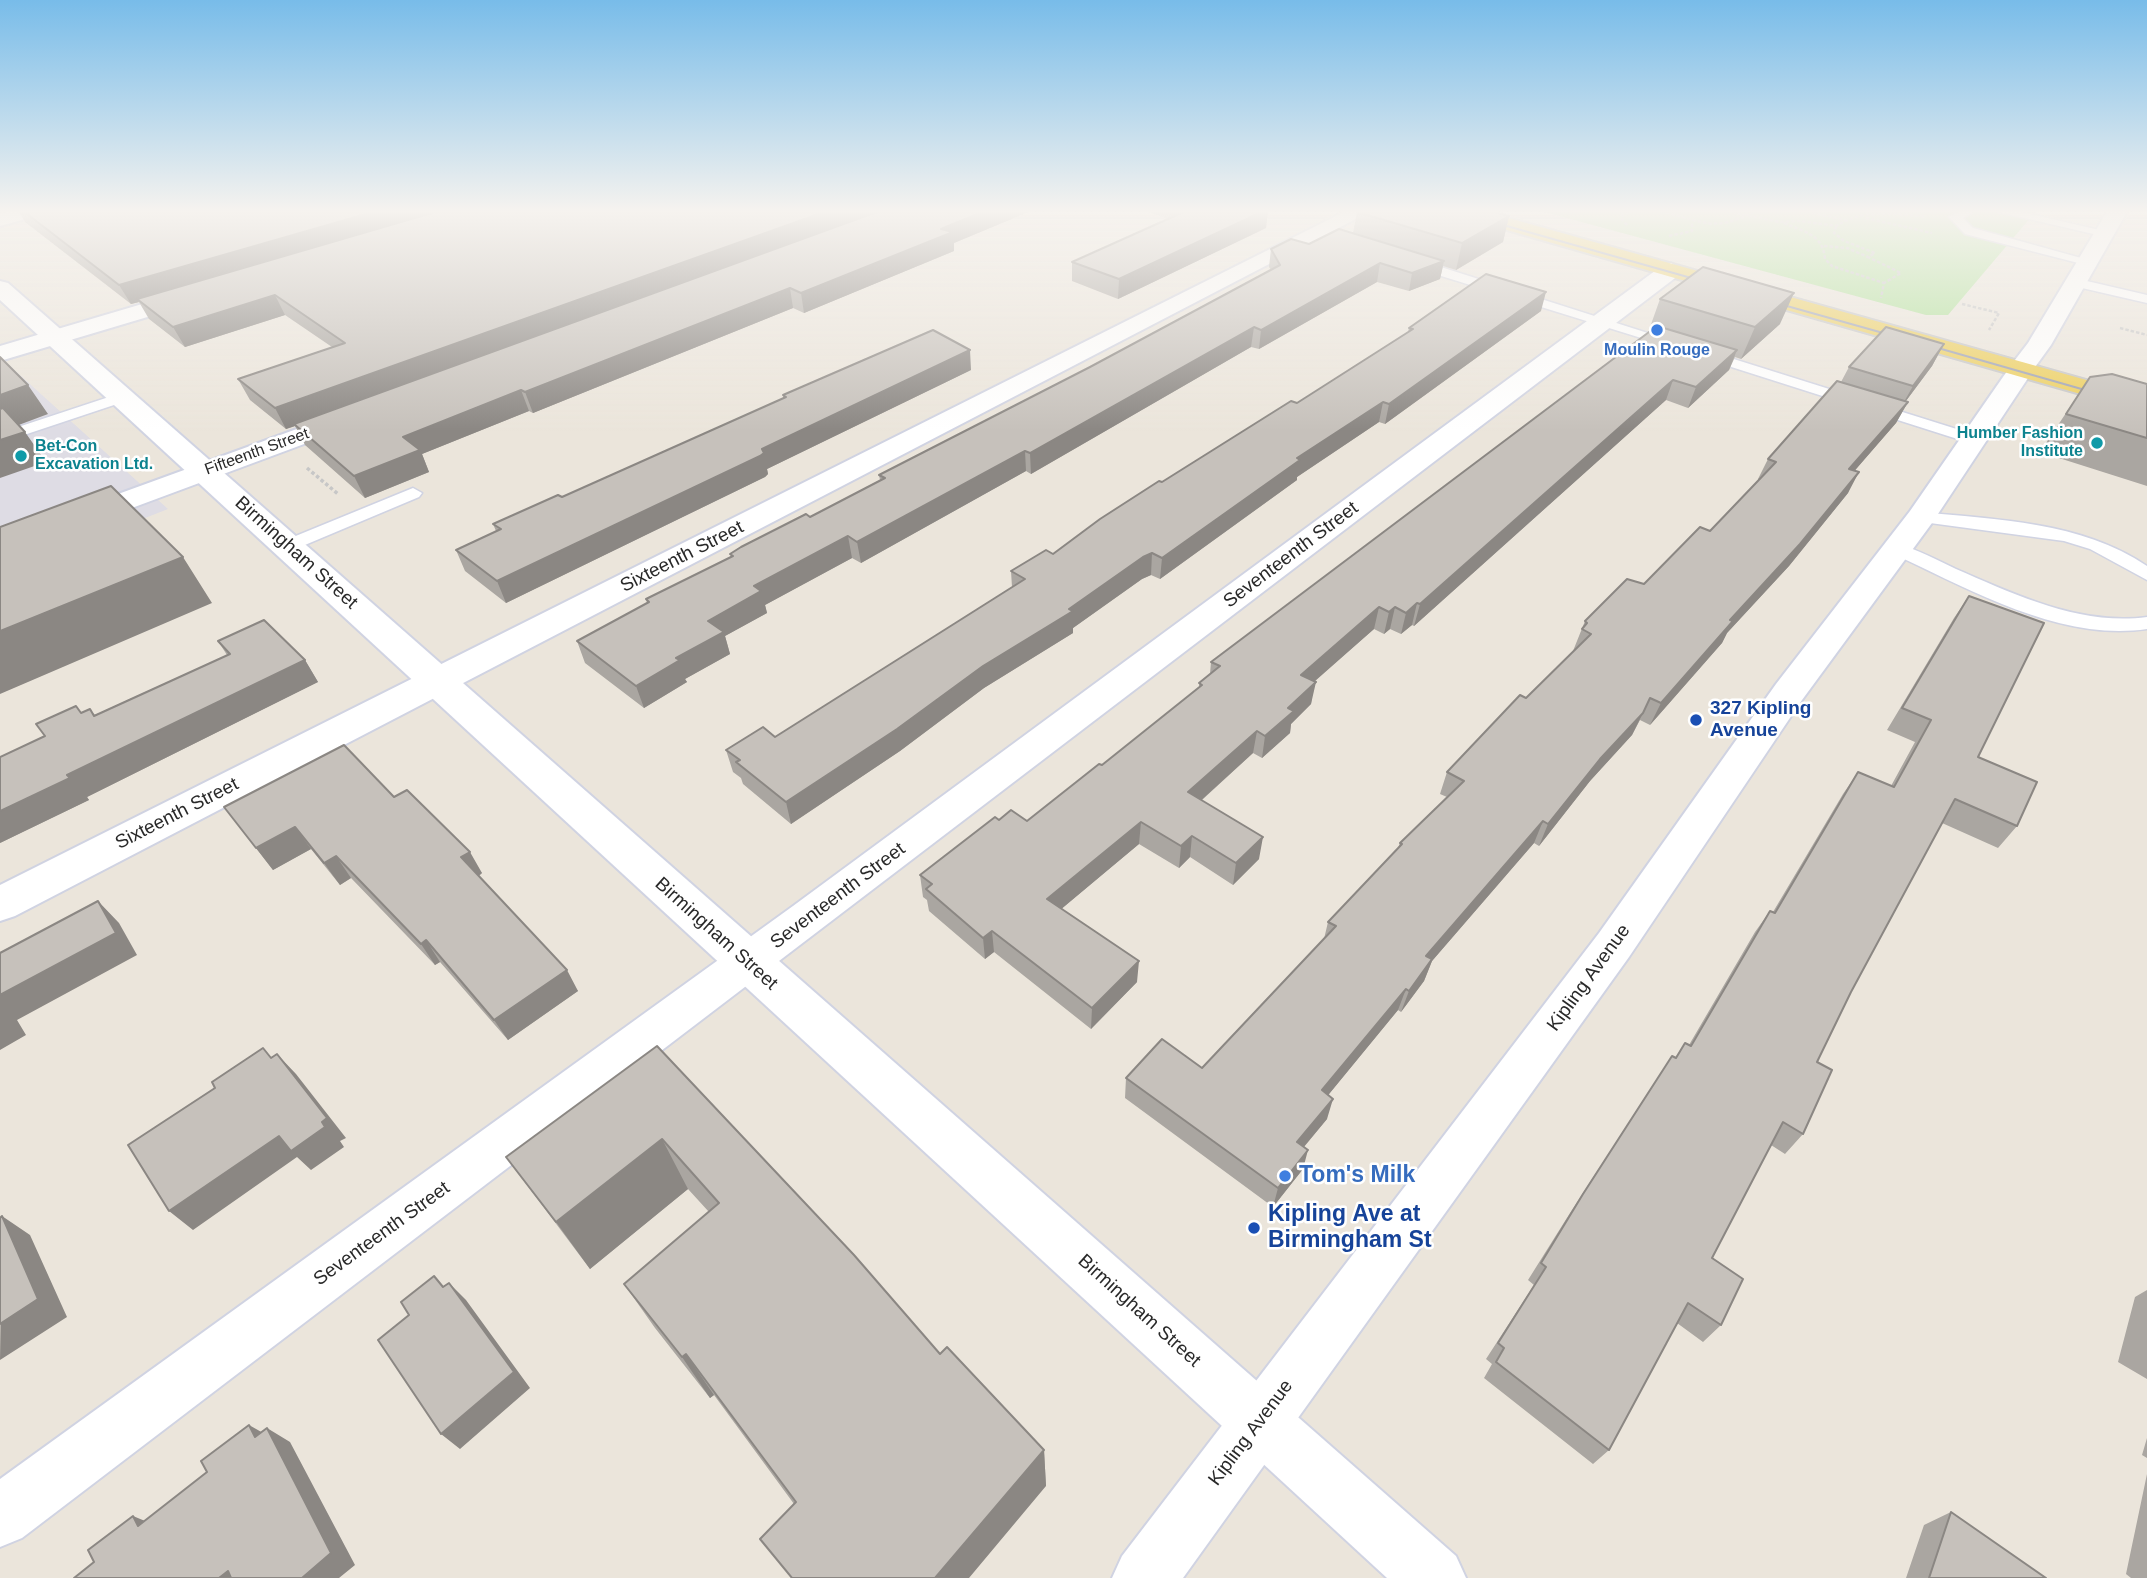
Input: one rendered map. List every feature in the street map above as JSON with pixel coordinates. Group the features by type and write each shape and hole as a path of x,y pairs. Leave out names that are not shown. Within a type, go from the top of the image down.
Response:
{"main road":[{"path":"1719,284 2147,405"}],"street":[{"name":"Sixteenth Street","path":"0,904 1235,284"},
{"name":"Seventeenth Street","path":"0,1516 748,962 1652,284"},
{"name":"Kipling Avenue","path":"1144,1578 1614,945 1789,692 1922,517 2039,345 2073,284"},
{"name":"Birmingham Street","path":"0,288 1434,1578"},
{"path":"0,354 220,288"},
{"name":"Fifteenth Street","path":"0,548 377,408"}],"lane":[{"path":"1480,284 1976,440"},
{"path":"2081,284 2147,299"},
{"path":"0,439 124,397"},
{"path":"288,546 414,493"},
{"path":"1922,517 2073,538 2105,548 2147,574"},
{"path":"1897,549 2013,599 2046,610 2099,624 2138,626 2147,623"}],"path":[{"path":"1878,299 1885,295 1884,284"},
{"path":"1962,304 1999,313 1989,331"},
{"path":"2120,328 2147,335"},
{"path":"316,462 304,466 363,514"}],"shaded area":[{"path":"0,357 168,509 0,575"}],"green space":[{"path":"1810,284 1975,284 1948,315 1926,315"}],"building":[{"path":"190,284 624,284 275,408 238,379 345,343 275,295 173,327 137,299"},
{"path":"680,284 824,284 801,293 790,288 403,437 420,450 354,476 294,424"},
{"path":"1245,284 1343,284 1261,330 1254,327 1030,453 1025,451 857,542 848,536 754,586 761,591 708,621 724,632 676,658 680,660 636,686 577,641 649,602 646,599 733,556 730,554 741,547 806,514 810,517 885,478 879,475"},
{"path":"1472,284 1518,284 1546,292 1389,404 1383,402 1297,458 1300,460 1162,558 1152,553 1143,557 1069,609 1073,611 983,666 897,729 786,802 736,762 740,760 726,750 763,727 775,737 1025,579 1011,571 1046,550 1053,554 1100,519 1159,481 1162,482 1291,401 1297,403 1413,329 1409,328"},
{"path":"1681,284 1761,284 1794,293 1755,327 1660,299"},
{"path":"1657,326 1737,350 1696,387 1673,380 1420,604 1417,603 1406,613 1395,607 1389,612 1379,607 1301,675 1316,682 1288,708 1294,711 1265,736 1257,731 1188,792 1263,837 1236,863 1192,836 1181,846 1141,822 1047,899 1139,961 1092,1008 992,931 983,938 926,889 932,884 920,875 995,817 999,820 1011,810 1027,821 1202,685 1199,683 1220,666 1211,662"},
{"path":"1886,327 1944,344 1913,386 1849,367"},
{"path":"933,330 970,350 762,449 764,453 760,456 497,581 456,550 501,529 493,524 558,495 562,497 786,397 783,395"},
{"path":"0,357 28,385 0,395"},
{"path":"2112,374 2147,384 2147,438 2066,414 2090,377"},
{"path":"1837,381 1908,402 1849,469 1859,472 1800,544 1730,620 1733,621 1661,703 1650,698 1643,713 1600,759 1548,824 1543,821 1426,956 1432,959 1409,991 1406,989 1322,1090 1333,1099 1297,1142 1308,1150 1278,1188 1126,1078 1162,1039 1202,1068 1336,926 1328,922 1402,844 1400,843 1464,781 1447,772 1520,695 1526,698 1591,634 1582,629 1587,623 1585,621 1627,579 1644,584 1700,527 1710,531 1776,462 1768,459"},
{"path":"3,408 25,432 0,440 0,409"},
{"path":"111,486 183,557 0,631 0,527"},
{"path":"1969,596 2044,623 1978,757 2037,782 2017,826 1955,799 1851,992 1817,1062 1832,1070 1803,1134 1783,1122 1712,1258 1743,1279 1721,1325 1688,1303 1609,1450 1496,1362 1504,1348 1498,1343 1546,1267 1541,1263 1583,1194 1672,1056 1676,1058 1685,1043 1691,1046 1770,911 1775,913 1858,772 1894,787 1931,720 1902,708"},
{"path":"264,620 305,660 67,775 70,778 0,811 0,757 45,736 36,724 76,706 81,713 90,709 94,716 230,654 218,641"},
{"path":"344,745 394,797 407,790 470,852 461,857 567,970 494,1020 426,940 421,944 336,856 324,863 295,827 256,848 224,807"},
{"path":"98,901 116,933 0,995 0,953"},
{"path":"657,1046 854,1255 940,1354 947,1347 1044,1450 935,1578 792,1578 760,1539 796,1502 686,1354 682,1357 624,1284 719,1203 662,1139 556,1222 506,1157"},
{"path":"263,1048 271,1058 277,1054 327,1118 322,1122 325,1127 291,1151 279,1136 169,1211 128,1145 215,1088 212,1082"},
{"path":"2,1216 38,1299 0,1324 0,1218"},
{"path":"434,1276 443,1287 449,1283 514,1372 441,1434 378,1340 409,1315 401,1302"},
{"path":"249,1425 255,1437 267,1428 331,1553 302,1578 231,1578 228,1571 219,1578 74,1578 94,1562 88,1550 133,1516 138,1526 207,1472 201,1461"},
{"path":"1951,1512 2046,1578 1929,1578"}],"tram line":[{"path":"1769,301 1901,338"},
{"path":"1924,344 2099,394"}],"place":[{"name":"Moulin Rouge","path":"1657,330"},
{"name":"Humber Fashion Institute","path":"2097,443"},
{"name":"Bet-Con Excavation Ltd.","path":"21,456"},
{"name":"327 Kipling Avenue","path":"1696,720"},
{"name":"Tom's Milk","path":"1285,1176"},
{"name":"Kipling Ave at Birmingham St","path":"1254,1228"}]}
